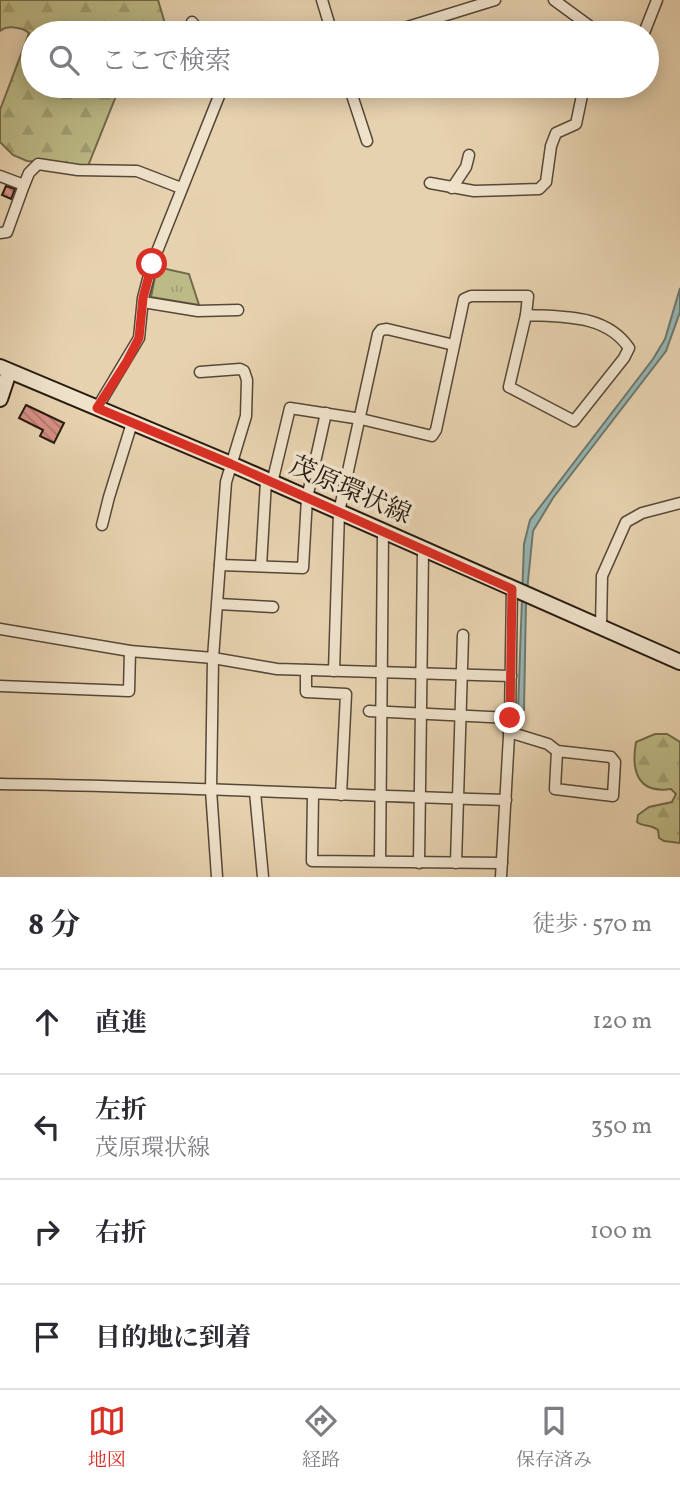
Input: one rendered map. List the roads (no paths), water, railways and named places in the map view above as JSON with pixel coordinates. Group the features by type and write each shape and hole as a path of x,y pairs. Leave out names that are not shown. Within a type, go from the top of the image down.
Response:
{"main road":[{"name":"茂原環状線","path":"5,369 231,464 680,662"},
{"path":"0,399 5,369"}],"street":[{"path":"322,0 328,21"},
{"path":"427,21 495,0"},
{"path":"554,0 582,21"},
{"path":"649,21 657,0"},
{"path":"97,408 139,338 143,302 152,264 218,98"},
{"path":"353,98 367,141"},
{"path":"430,183 452,188 499,192 539,189 545,184 553,138 556,133 576,124 581,98"},
{"path":"452,188 466,167 469,155"},
{"path":"0,233 7,232 29,173 38,164 78,170 137,171 181,188"},
{"path":"0,176 24,185"},
{"path":"261,566 269,482 290,408 360,419 432,436 436,430 464,299 468,296 528,296 509,387 574,421 629,348 591,319 526,315"},
{"path":"143,302 198,311 238,310"},
{"path":"334,671 339,512 378,334 387,329 454,345"},
{"path":"200,372 240,369 246,374 246,415 226,482 213,658 211,790 217,877"},
{"path":"220,565 303,568 307,498 326,413"},
{"path":"102,525 132,423"},
{"path":"601,627 602,576 625,522 642,513 680,503"},
{"path":"380,861 383,532"},
{"path":"419,863 422,550"},
{"path":"501,877 510,718 512,589"},
{"path":"218,604 273,607"},
{"path":"0,629 130,651 213,658 277,669 511,676"},
{"path":"456,863 463,635"},
{"path":"0,686 129,691 130,651"},
{"path":"306,670 306,692 346,694 341,795"},
{"path":"369,711 510,718"},
{"path":"509,732 548,744 557,751 611,757 615,762 613,796 555,789 557,751"},
{"path":"0,784 162,786 255,792 506,800"},
{"path":"255,792 263,877"},
{"path":"313,794 312,860 502,863"}],"water":[{"path":"680,288 680,312 666,351 553,498 533,531 526,601 524,710 518,710 524,544 530,520 653,359 665,339"}]}
